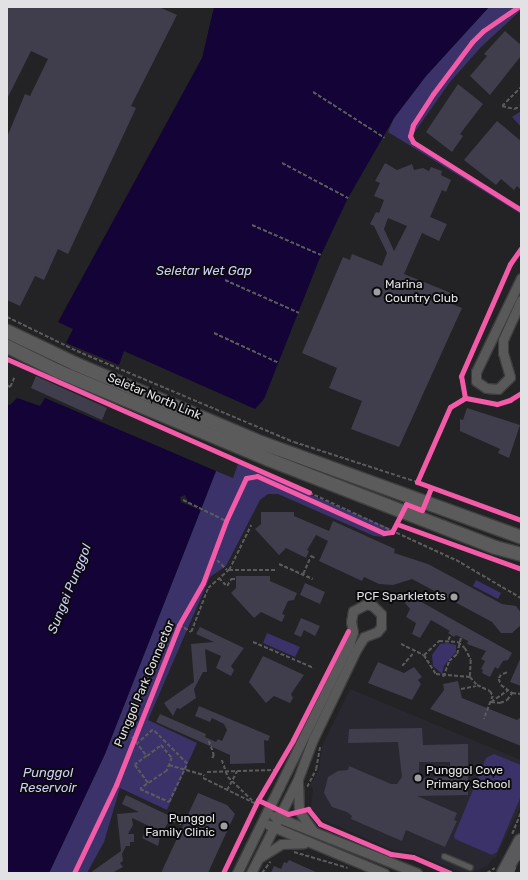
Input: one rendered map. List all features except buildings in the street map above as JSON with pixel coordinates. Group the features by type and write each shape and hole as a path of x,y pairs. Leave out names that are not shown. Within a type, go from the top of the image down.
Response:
{"main road":[{"name":"Seletar North Link","path":"7,332 82,366 256,440 521,537"},
{"name":"Seletar North Link","path":"7,346 58,371 268,459 495,547 521,554"},
{"path":"500,873 507,868 521,841"}],"street":[{"path":"521,278 476,372 476,381 486,388 498,389 510,377 503,340 521,300"},
{"path":"237,873 350,642 353,632 351,622 353,610 366,604 373,606 381,614 381,627 377,632 364,638 357,648 313,739 298,779 251,873"},
{"path":"298,779 299,811 314,833"},
{"path":"268,809 278,818 416,873"},
{"path":"263,822 384,873"},
{"path":"258,859 281,844 290,842 311,843"}],"lane":[{"path":"444,856 470,867"}],"path":[{"path":"521,87 502,106 514,109 521,106"},
{"path":"312,92 385,138"},
{"path":"282,163 348,198"},
{"path":"252,225 321,255"},
{"path":"465,398 461,376 510,264 521,248"},
{"path":"226,280 299,313"},
{"path":"7,317 77,352 294,442 424,485"},
{"path":"214,334 279,363"},
{"path":"7,359 41,375"},
{"path":"7,386 10,387 14,378"},
{"path":"457,402 465,398 474,398"},
{"path":"120,409 252,466 392,532 456,560 521,598"},
{"path":"249,472 252,466"},
{"path":"257,476 264,480"},
{"path":"417,482 420,476"},
{"path":"278,486 374,529 392,532"},
{"path":"183,500 226,521"},
{"path":"392,532 404,511"},
{"path":"223,528 229,514"},
{"path":"179,626 191,632 208,588 228,570 251,526"},
{"path":"210,563 215,549"},
{"path":"213,556 228,570 276,570"},
{"path":"303,574 311,556 315,558"},
{"path":"279,564 313,578"},
{"path":"219,578 227,586 231,579 236,579"},
{"path":"200,589 203,583"},
{"path":"448,640 451,635"},
{"path":"443,677 449,661 457,654 460,636"},
{"path":"424,655 439,641 448,640 458,642 465,648 470,660 470,677 477,685 490,691 493,696 484,719"},
{"path":"253,642 314,668"},
{"path":"401,644 414,652 424,655 431,670 443,677 470,677"},
{"path":"402,666 414,652"},
{"path":"507,673 501,674 499,678 501,685 512,693 521,694"},
{"path":"461,689 477,685"},
{"path":"491,702 508,690"},
{"path":"491,702 500,703 507,700 512,693"},
{"path":"138,743 153,730 187,764 169,802 140,789 148,784 167,771 172,758 161,745 135,765 148,784"},
{"path":"132,737 147,756"},
{"path":"209,741 214,755 212,760"},
{"path":"222,760 224,771 232,781 256,804"},
{"path":"272,776 280,764"},
{"path":"169,765 205,775"},
{"path":"207,772 276,770"},
{"path":"227,790 237,771"},
{"path":"203,778 256,804"},
{"path":"254,811 258,800 268,809"},
{"path":"172,820 183,825"},
{"path":"292,852 351,869"},
{"path":"262,873 272,859"}],"shaded area":[{"path":"489,7 521,7 521,10 481,47 450,82 412,136 415,141 521,207 521,214 388,132 394,118 426,76"},
{"path":"521,111 521,127 512,117"},
{"path":"238,464 396,531 384,537 374,536 278,494 268,494 260,500 226,566 210,577 148,720 197,743 167,810 120,788 104,842 87,873 49,873 105,754 216,471 233,478"},
{"path":"476,580 501,593 498,599 473,586"},
{"path":"267,633 300,647 295,657 263,643"},
{"path":"447,643 456,645 456,652 444,666 442,674 433,666 432,655 440,644"},
{"name":"Punggol Cove Primary School","path":"350,689 521,760 521,805 495,859 493,858 487,866 471,873 461,872 414,853 390,849 319,818 311,808 313,788 310,786 319,769 322,746"},
{"path":"494,754 521,765 521,796 497,852 492,855 455,839 454,836 486,758"}],"water":[{"name":"Seletar Wet Gap","path":"214,7 489,7 426,76 394,118 348,198 321,255 264,399 255,409 124,351 119,365 66,343 73,329 58,322 202,58"},
{"path":"17,398 40,406 45,398 216,471 105,754 49,873 7,873 7,404 10,405"}],"pier":[{"path":"185,495 188,502 203,511 181,502 180,497"}],"railway":[{"path":"512,873 521,852"}],"cycle path":[{"path":"518,7 483,31 472,42 433,94 413,125 410,136 413,142 521,210"},
{"path":"465,398 461,376 510,264 521,248"},
{"path":"7,359 309,492"},
{"path":"521,393 510,400 497,404 465,398 450,407 417,482 521,520"},
{"name":"Punggol Park Connector","path":"74,873 116,785 179,625 203,583 226,521 246,478 257,476 384,533 392,532 406,504 422,510 431,488"},
{"path":"397,524 521,569"},
{"path":"223,873 258,800 293,740 348,631"},
{"path":"258,800 288,814 308,809 320,824 391,854 413,857 450,873"}],"place":[{"name":"Marina Country Club","path":"377,292"},
{"name":"PCF Sparkletots","path":"454,597"},
{"name":"Punggol Cove Primary School","path":"418,778"},
{"name":"Punggol Family Clinic","path":"224,826"}],"water label":[{"name":"Sungei Punggol","path":"70,589"},
{"name":"Punggol Reservoir","path":"48,782"}]}
